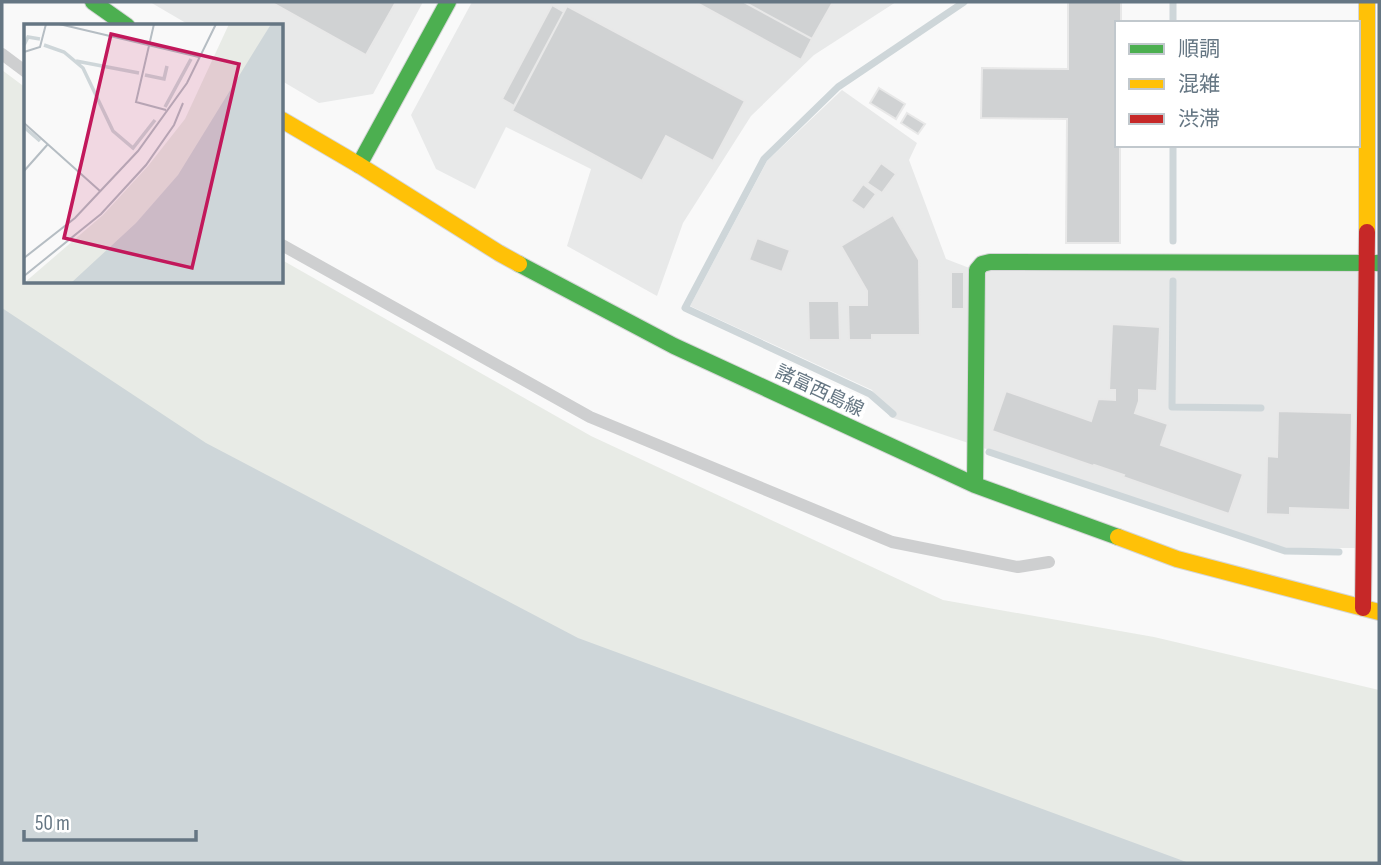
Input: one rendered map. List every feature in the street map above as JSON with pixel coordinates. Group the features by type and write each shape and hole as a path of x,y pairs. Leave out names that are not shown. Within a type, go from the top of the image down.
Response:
{"street":[{"path":"93,2 124,24"},
{"path":"359,165 448,2"},
{"path":"1367,2 1373,263 1371,610"},
{"name":"諸富西島線","path":"284,121 499,253 674,346 975,485 1177,559 1371,610"},
{"path":"975,485 978,270 982,264 1373,263"}],"lane":[{"path":"2,54 24,70"},
{"path":"284,246 590,417 854,527 892,542 1018,567 1049,562"}],"shaded area":[{"path":"150,2 423,2 373,94 319,103 284,82 284,24 188,24"},
{"path":"472,2 896,2 814,55 751,116 683,223 657,296 567,246 591,169 506,127 475,189 436,169 411,115"},
{"path":"2,70 24,86 24,284 284,284 284,261 591,436 943,600 1154,637 1379,690 1379,863 1020,863 429,631 2,324"},
{"path":"842,90 917,143 909,160 946,259 972,269 1360,271 1355,548 1285,548 890,417 872,390 690,306 767,161"},
{"path":"2,308 206,443 578,638 1189,863 2,863"}],"building":[{"path":"271,2 396,2 366,55"},
{"path":"695,2 744,2 812,39 801,60"},
{"path":"744,2 833,2 812,39"},
{"path":"1068,2 1121,2 1121,21 1115,21 1115,147 1120,147 1120,243 1066,243 1067,119 981,118 982,68 1068,69"},
{"path":"552,5 564,12 514,106 502,99"},
{"path":"567,6 745,101 713,161 666,136 642,181 512,111"},
{"path":"879,88 905,104 896,119 870,103"},
{"path":"907,113 925,124 918,134 901,123"},
{"path":"881,163 896,174 882,193 867,183"},
{"path":"863,184 876,194 864,210 851,201"},
{"path":"893,215 919,260 920,335 872,335 872,340 849,340 848,305 867,305 867,291 841,246"},
{"path":"757,238 790,250 782,272 749,260"},
{"path":"951,272 964,272 964,309 951,309"},
{"path":"808,301 839,301 840,340 809,340"},
{"path":"1112,324 1160,327 1157,391 1139,390 1135,413 1168,424 1161,445 1243,474 1229,514 1123,477 1124,475 992,431 1006,391 1091,421 1098,399 1115,400 1115,390 1109,390"},
{"path":"1278,411 1352,413 1350,510 1290,508 1290,515 1266,514 1267,456 1277,457"}],"waterway":[{"path":"893,414 870,394 685,308 764,159 838,87 964,2"},
{"path":"1173,2 1173,21"},
{"path":"1173,147 1173,241"},
{"path":"1173,281 1172,407 1261,408"},
{"path":"989,452 1285,551 1339,552"}],"traffic: fast":[{"path":"93,2 124,24"},
{"path":"359,165 448,2"},
{"path":"975,485 977,270 982,264 1379,263"},
{"path":"519,264 674,346 975,485 1118,537"}],"traffic: slow":[{"path":"1367,2 1367,232"},
{"path":"284,121 519,264"},
{"path":"1118,537 1177,559 1379,612"}],"traffic: jam":[{"path":"1363,608 1367,232"}]}
